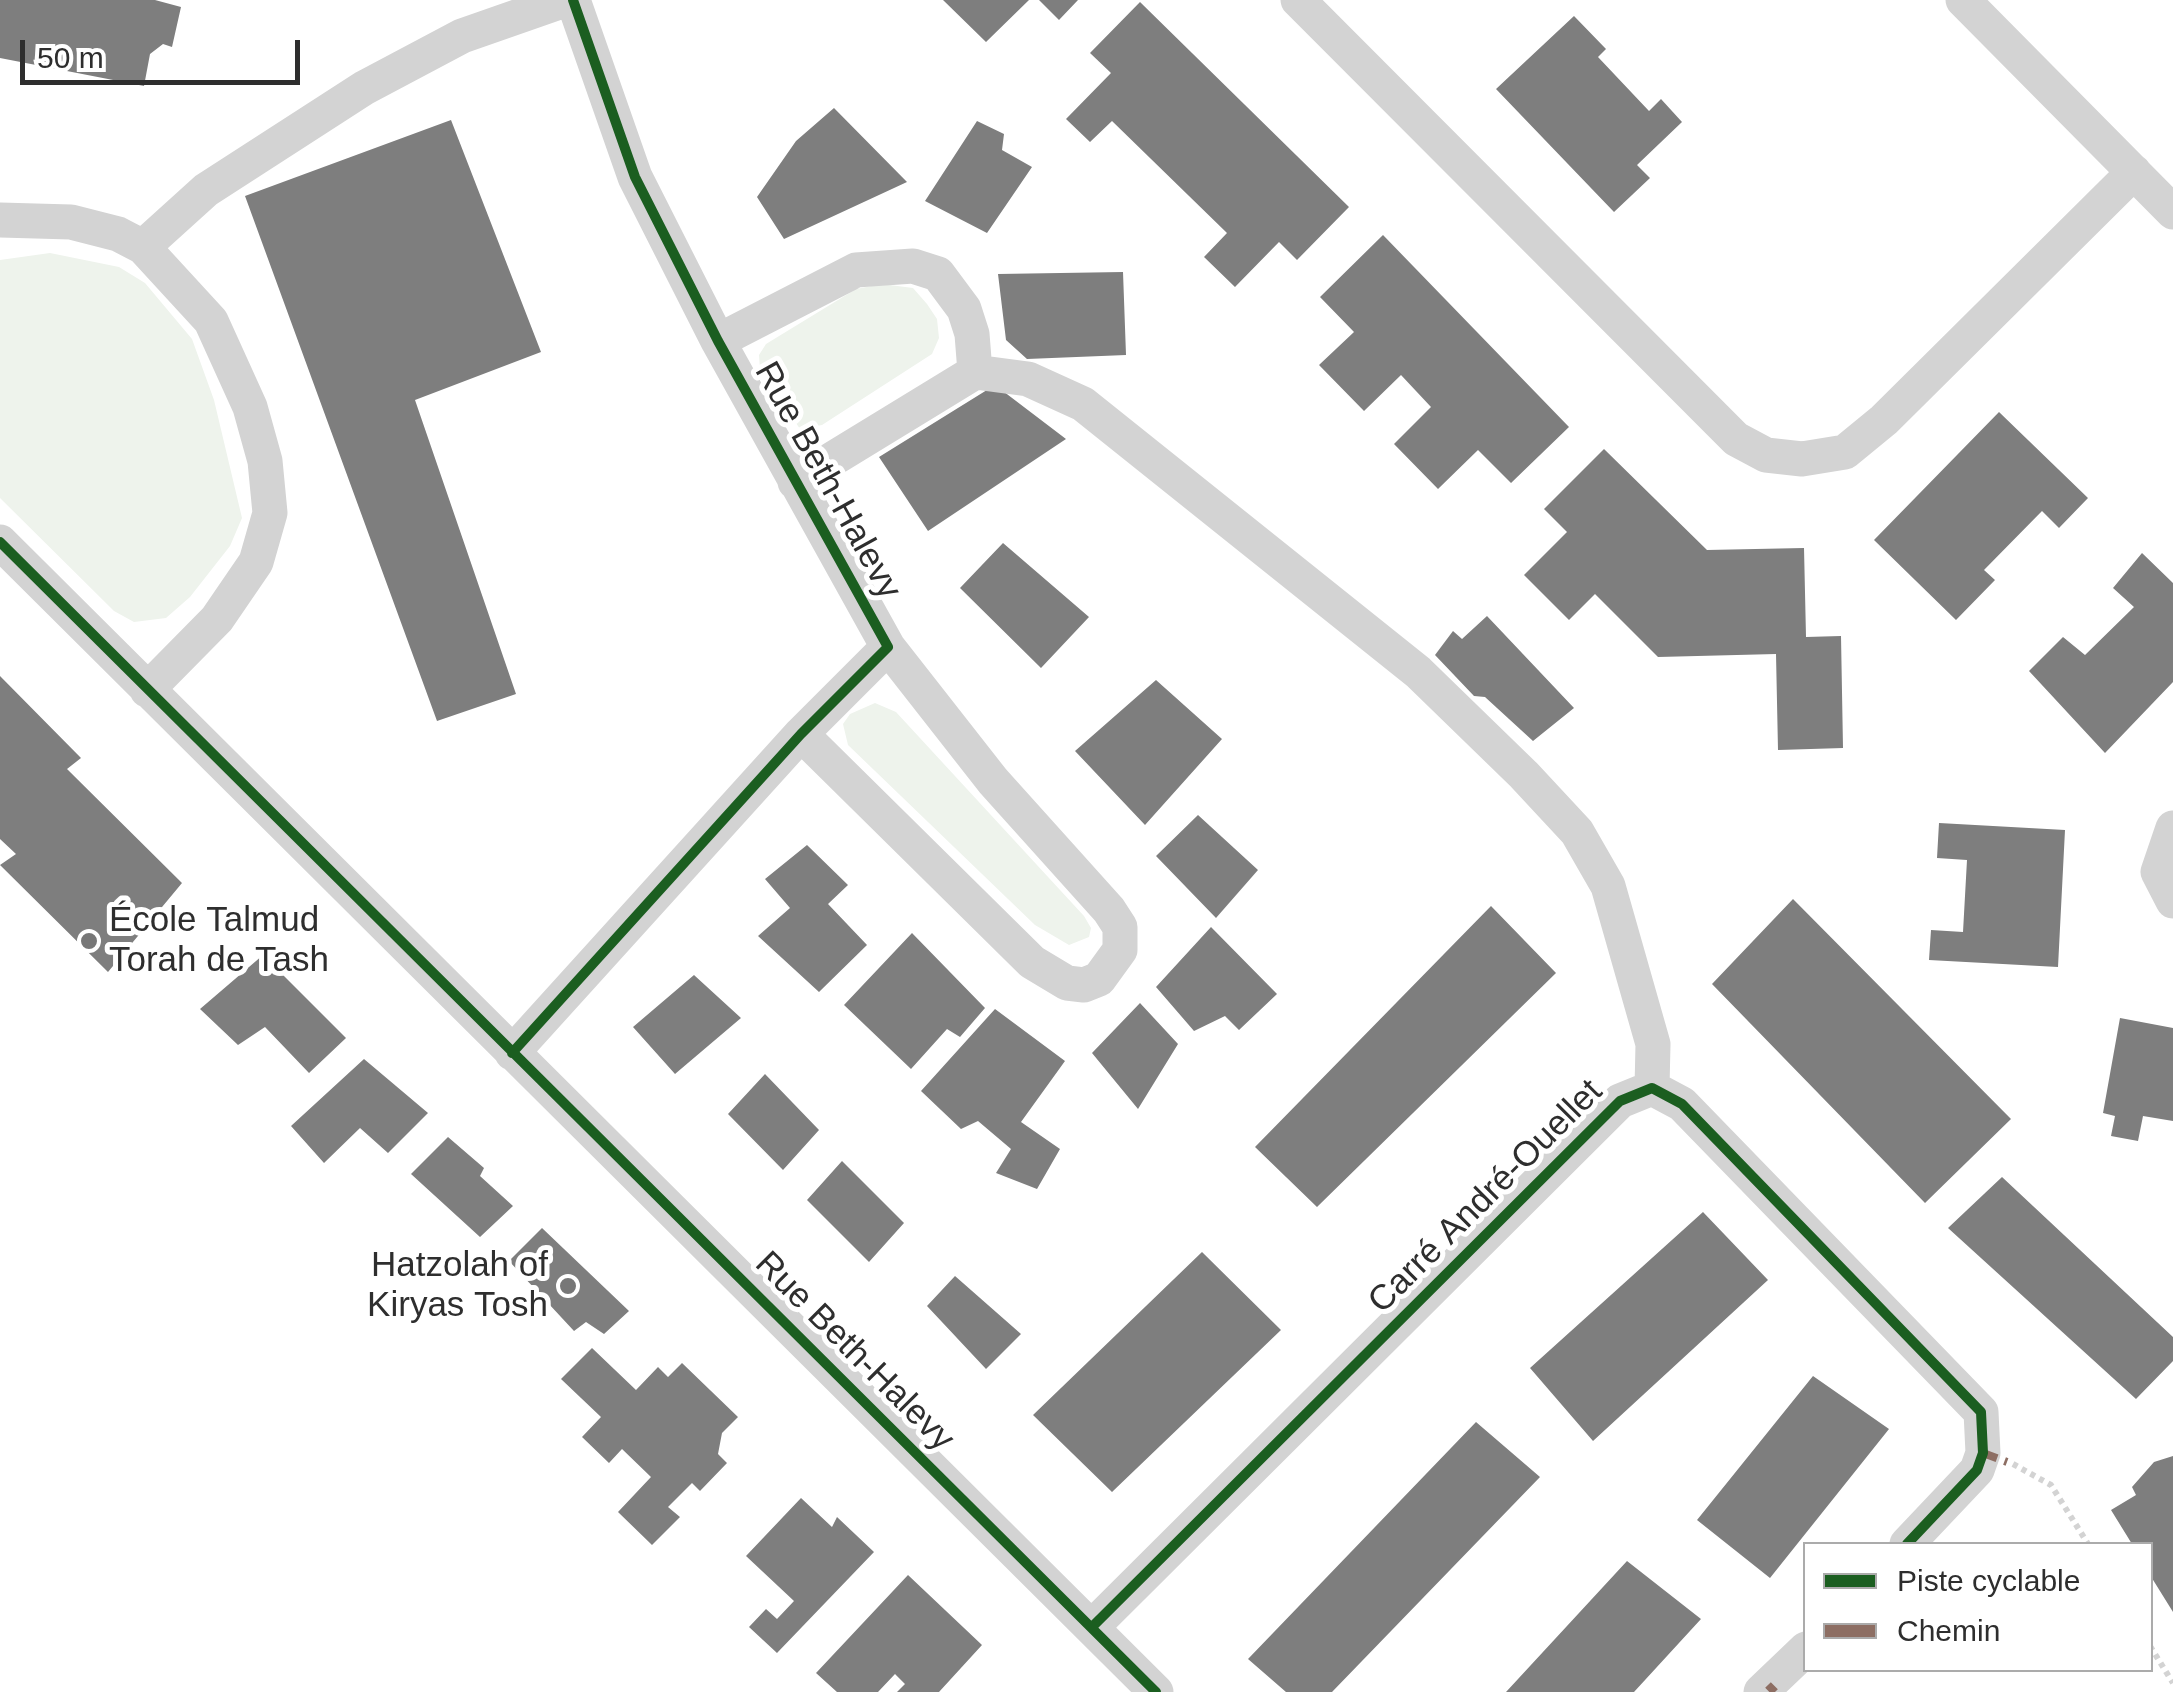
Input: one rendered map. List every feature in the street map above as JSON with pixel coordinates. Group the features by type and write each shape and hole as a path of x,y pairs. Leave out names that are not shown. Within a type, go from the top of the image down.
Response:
{"street":[{"path":"143,247 206,190 364,88 462,36 565,0"},
{"name":"Rue Beth-Halevy","path":"573,0 635,178 718,341 888,647 993,781 1110,910 1120,927 1120,950 1098,980 1084,985 1066,982 1032,962 801,734"},
{"path":"1298,0 1736,439 1766,455 1802,459 1845,452 1884,420 2134,172"},
{"path":"1963,0 2173,212"},
{"path":"0,220 71,222 118,234 143,247 191,296 224,344 259,437 270,514 256,562 217,619 147,690"},
{"name":"Rue Beth-Halevy","path":"718,341 856,270 913,266 938,274 964,309 972,334 975,372 795,482"},
{"path":"975,372 1028,378 1083,404 1418,672 1524,775 1577,832 1608,886 1653,1044 1652,1088"},
{"name":"Rue Beth-Halevy","path":"0,542 1156,1692"},
{"name":"Rue Beth-Halevy","path":"512,1052 801,734 888,647"},
{"path":"2173,828 2158,872 2173,901"},
{"name":"Carré André-Ouellet","path":"1092,1627 1620,1101 1640,1089 1652,1088 1682,1104 1980,1412 1983,1453 1977,1470 1909,1542"},
{"path":"1762,1692 1803,1652"}],"path":[{"path":"2007,1462 2051,1485 2087,1542"},
{"path":"2153,1651 2173,1683"}],"shaded area":[{"path":"50,253 119,267 145,283 192,339 214,400 242,518 230,546 190,597 166,618 134,622 114,611 0,498 0,260"},
{"path":"882,284 913,288 927,304 937,319 939,338 932,354 822,425 800,429 760,369 759,355 766,344 856,289"},
{"path":"875,703 896,712 1084,916 1091,928 1089,937 1069,945 1035,925 848,745 843,724 850,714"}],"building":[{"path":"0,0 155,0 181,7 172,47 163,44 150,54 144,86 0,58"},
{"path":"943,0 1029,0 986,42"},
{"path":"1039,0 1078,0 1059,20"},
{"path":"1140,2 1349,207 1297,260 1279,242 1235,287 1204,257 1227,233 1112,121 1090,142 1066,119 1111,73 1090,53"},
{"path":"1574,16 1606,49 1598,57 1649,111 1661,99 1682,122 1637,165 1650,178 1614,212 1496,89"},
{"path":"834,108 907,182 784,239 757,197 796,141"},
{"path":"451,120 541,352 415,400 516,694 437,721 245,196"},
{"path":"977,121 1004,134 1002,150 1032,167 987,233 925,201"},
{"path":"1383,235 1569,427 1511,483 1478,450 1438,489 1394,444 1431,407 1401,375 1364,411 1319,365 1354,332 1320,297"},
{"path":"1123,272 1126,355 1027,359 1006,340 998,274"},
{"path":"995,385 1066,439 928,531 879,457"},
{"path":"1999,412 2088,498 2059,528 2042,511 1984,570 1995,580 1956,620 1874,540"},
{"path":"1604,449 1707,550 1804,548 1806,637 1841,636 1843,748 1778,750 1776,654 1658,657 1595,594 1569,620 1524,575 1567,532 1544,509"},
{"path":"1003,543 1089,617 1041,668 960,588"},
{"path":"2142,553 2173,583 2173,682 2105,753 2029,671 2063,637 2085,655 2134,607 2113,588"},
{"path":"1487,616 1574,708 1533,741 1485,697 1474,696 1435,655 1453,631 1462,639"},
{"path":"0,676 81,758 67,769 182,883 108,972 0,865 16,854 0,839"},
{"path":"1156,680 1222,739 1145,825 1075,751"},
{"path":"1198,815 1258,870 1216,918 1156,856"},
{"path":"1939,823 2065,830 2058,967 1929,960 1931,930 1963,932 1967,860 1937,858"},
{"path":"807,845 848,885 828,904 867,945 819,992 758,936 790,908 765,879"},
{"path":"1793,899 2011,1119 1925,1203 1712,984"},
{"path":"1491,906 1556,973 1317,1207 1255,1147"},
{"path":"1211,927 1277,994 1239,1030 1225,1016 1194,1031 1156,987"},
{"path":"912,933 985,1008 960,1037 947,1029 911,1069 844,1005"},
{"path":"263,955 346,1038 309,1073 265,1027 238,1045 200,1009"},
{"path":"694,975 741,1018 675,1074 633,1027"},
{"path":"1140,1003 1178,1044 1138,1109 1092,1053"},
{"path":"995,1009 1065,1061 1021,1122 1060,1149 1037,1189 996,1173 1011,1149 978,1121 961,1129 921,1091"},
{"path":"2120,1018 2173,1028 2173,1121 2143,1116 2138,1141 2111,1136 2115,1116 2103,1113"},
{"path":"364,1059 428,1113 388,1153 360,1128 324,1163 291,1126"},
{"path":"765,1074 819,1130 783,1170 728,1114"},
{"path":"448,1137 484,1168 480,1176 513,1206 480,1237 411,1174"},
{"path":"842,1161 904,1223 869,1262 807,1200"},
{"path":"2002,1177 2173,1337 2173,1361 2136,1399 1948,1228"},
{"path":"1703,1212 1768,1280 1593,1441 1530,1368"},
{"name":"Hatzolah of Kiryas Tosh","path":"542,1228 629,1311 604,1334 586,1322 574,1331 509,1261"},
{"path":"1202,1252 1281,1330 1112,1492 1033,1415"},
{"path":"955,1276 1021,1334 986,1369 927,1306"},
{"path":"592,1348 636,1390 658,1367 668,1377 682,1363 738,1417 722,1433 718,1454 727,1463 700,1491 692,1483 668,1507 680,1517 652,1545 618,1512 651,1477 622,1449 609,1463 582,1437 601,1417 561,1379"},
{"path":"1813,1376 1889,1429 1770,1578 1697,1520"},
{"path":"1476,1422 1540,1477 1332,1692 1286,1692 1248,1659"},
{"path":"2173,1456 2173,1612 2153,1580 2153,1542 2131,1542 2111,1510 2136,1495 2132,1487 2154,1462"},
{"path":"801,1498 832,1527 837,1517 874,1552 777,1653 749,1627 766,1609 777,1619 794,1601 746,1556"},
{"path":"1627,1561 1701,1619 1634,1692 1506,1692"},
{"path":"908,1575 982,1645 939,1692 897,1692 905,1684 895,1674 878,1692 837,1692 816,1673"}],"marked path":[{"path":"1983,1453 2007,1462"},
{"path":"1768,1685 1775,1692"}],"cycle path":[{"path":"512,1053 801,734 888,647 718,341 635,177 573,0"},
{"path":"0,542 1156,1692"},
{"path":"1092,1627 1620,1101 1652,1088 1682,1104 1981,1412 1983,1453 1977,1470 1909,1542"}],"place":[{"name":"École Talmud Torah de Tash","path":"89,941"},
{"name":"Hatzolah of Kiryas Tosh","path":"568,1286"}]}
